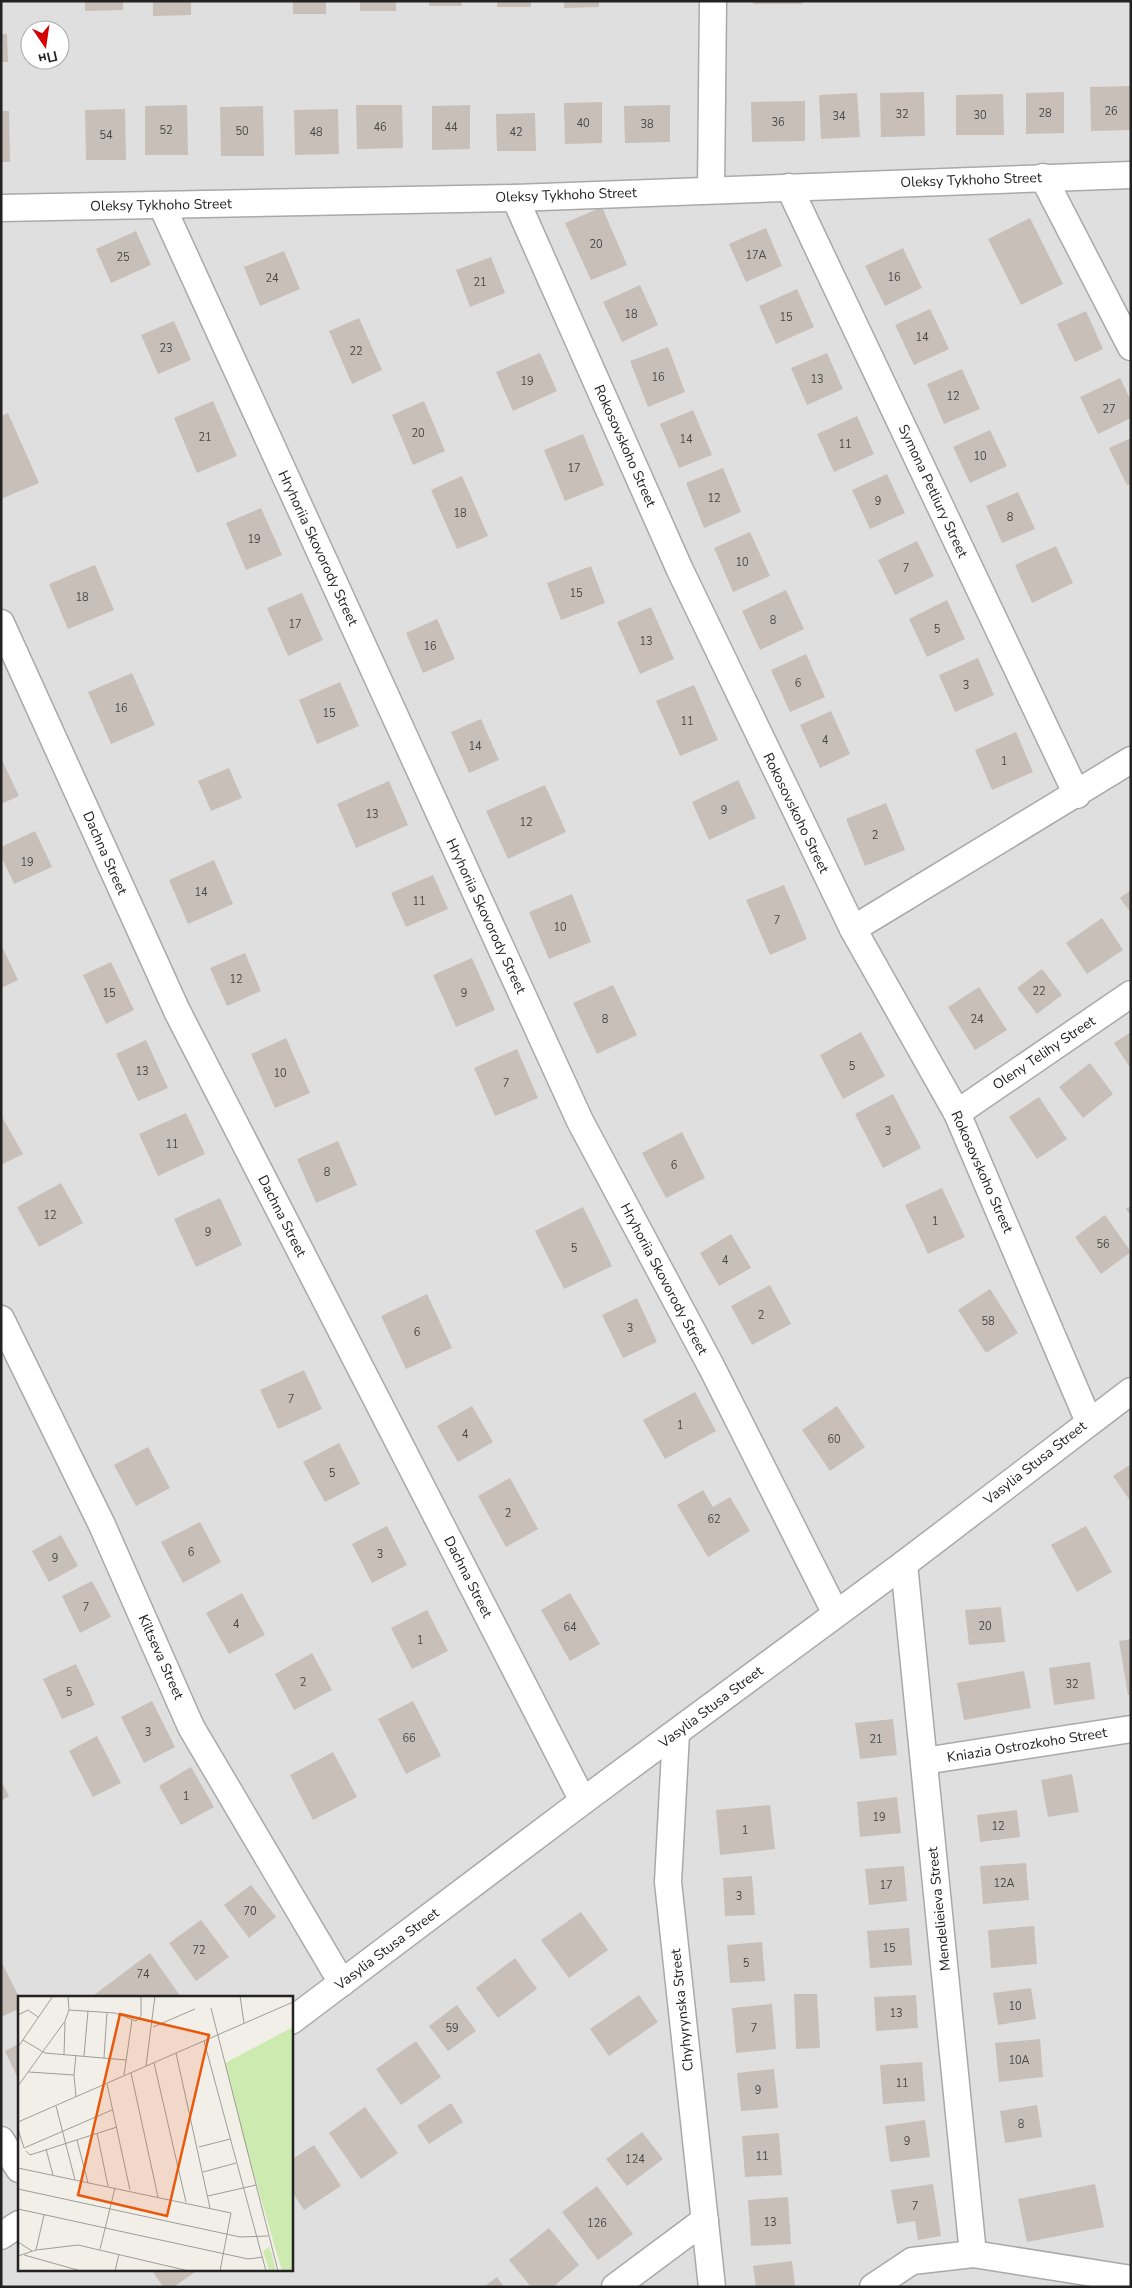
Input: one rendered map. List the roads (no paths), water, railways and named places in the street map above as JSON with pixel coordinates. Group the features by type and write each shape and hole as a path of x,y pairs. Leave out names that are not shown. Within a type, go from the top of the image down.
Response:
{"street":[{"path":"711,190 713,1"},
{"name":"Oleksy Tykhoho Street","path":"1,208 515,198 1131,175"},
{"path":"1043,177 1131,347"},
{"name":"Symona Petliury Street","path":"789,187 1077,795"},
{"name":"Rokosovskoho Street","path":"515,198 680,570 852,929 957,1113 1089,1422"},
{"name":"Hryhoriia Skovorody Street","path":"162,206 580,1121 711,1366 836,1614"},
{"name":"Dachna Street","path":"1,623 177,1011 583,1800"},
{"path":"852,929 1077,795 1131,760"},
{"name":"Oleny Telihy Street","path":"957,1113 1131,994"},
{"name":"Kiltseva Street","path":"1,1319 102,1525 192,1727 342,1983"},
{"name":"Vasylia Stusa Street","path":"292,2020 583,1800 904,1564 1131,1391"},
{"name":"Mendelieieva Street","path":"904,1564 973,2254"},
{"name":"Kniazia Ostrozkoho Street","path":"924,1761 1131,1729"},
{"name":"Chyhyrynska Street","path":"676,1733 668,1882 712,2287"},
{"path":"1,2140 18,2167"},
{"path":"615,2287 705,2220"},
{"path":"1,2236 18,2225"},
{"path":"873,2287 912,2261 973,2254 1131,2279"}]}
